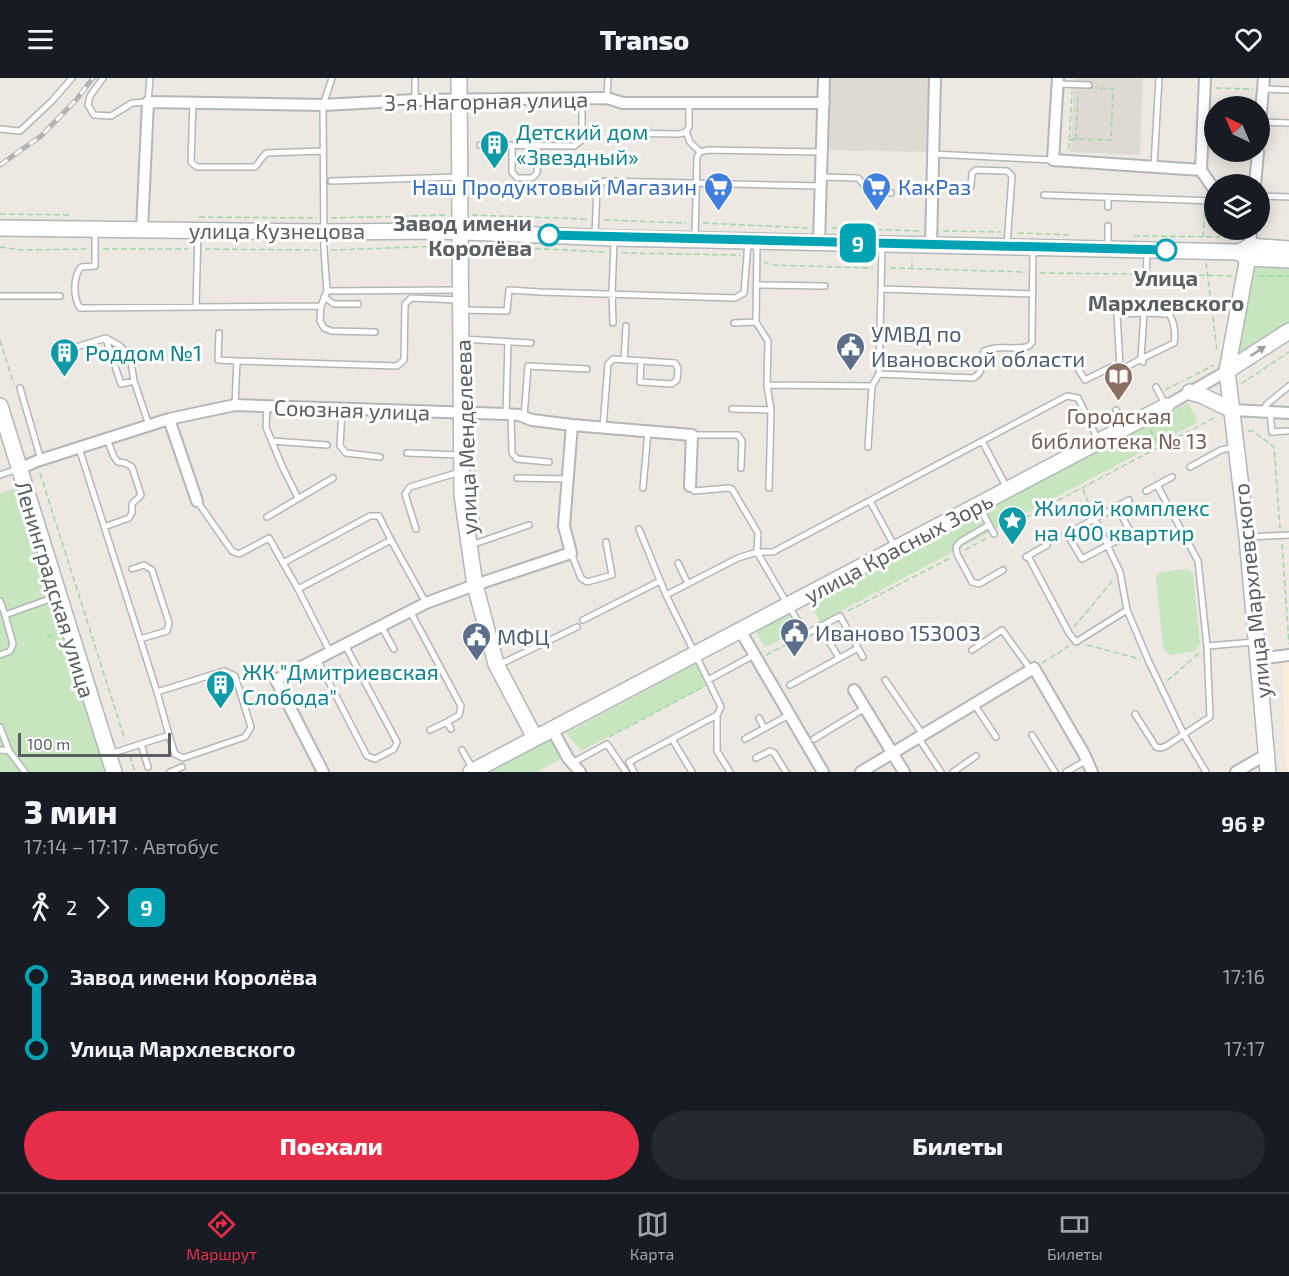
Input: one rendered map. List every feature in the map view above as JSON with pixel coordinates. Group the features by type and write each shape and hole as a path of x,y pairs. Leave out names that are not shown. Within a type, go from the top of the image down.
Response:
{"street":[{"name":"улица Менделеева","path":"459,78 462,455 469,471 462,495 475,544 475,585 496,664 535,738"},
{"path":"819,235 824,78"},
{"path":"931,238 934,78"},
{"path":"1058,81 1053,160 1201,170"},
{"path":"1204,174 1201,170 1205,83"},
{"name":"3-я Нагорная улица","path":"148,102 323,105 415,100 607,98 623,103 824,103"},
{"path":"142,229 148,102"},
{"name":"улица Кузнецова","path":"0,228 142,229 199,224 324,225 460,239 594,237 613,245 695,239 750,245 819,235 882,244 931,238 1007,240 1033,247 1148,250 1248,240 1289,249"},
{"name":"улица Кузнецова","path":"1248,240 1289,261"},
{"name":"улица Мархлевского","path":"1248,240 1244,276 1222,367 1232,410 1247,537 1268,772"},
{"name":"улица Красных Зорь","path":"472,771 1126,427 1160,395 1190,392 1222,367 1289,331"},
{"path":"1190,392 1232,410 1289,413"},
{"name":"Союзная улица","path":"19,469 39,460 169,419 235,405 509,414 532,420 572,425 692,435"},
{"name":"Ленинградская улица","path":"0,406 114,772"},
{"path":"169,419 197,501"},
{"path":"323,772 276,680 426,603 571,553 564,526 572,425"},
{"path":"690,486 692,435"},
{"path":"740,630 823,772"},
{"path":"1258,659 1289,655"},
{"path":"861,772 1032,669 1092,772"},
{"path":"854,690 904,772"},
{"path":"552,729 580,772"},
{"path":"1236,772 1267,754"}],"lane":[{"path":"0,129 20,131 52,101 72,78"},
{"path":"103,78 90,96 88,105 94,115 111,116 132,103 148,102 150,78"},
{"path":"332,78 323,105 325,294 320,321 324,328 331,331 375,332"},
{"path":"415,78 415,100"},
{"path":"607,98 608,78"},
{"path":"1154,167 1159,78"},
{"path":"1058,81 1089,87"},
{"path":"1263,83 1289,90"},
{"path":"480,145 574,146 582,140 582,98"},
{"path":"193,103 191,162 197,167 255,167 267,153 323,151"},
{"path":"613,133 679,134 686,132 689,127 689,103"},
{"path":"1270,122 1289,123"},
{"path":"686,132 690,142 700,152"},
{"path":"512,146 512,172 517,178 532,178 537,173 538,146"},
{"path":"700,152 708,150 822,152"},
{"path":"695,239 700,152"},
{"path":"933,154 1053,160"},
{"path":"971,186 972,172 976,170 1007,171 1012,176 1007,240"},
{"path":"330,181 459,177"},
{"path":"594,237 597,188 604,181 821,182 858,178 868,190 891,193"},
{"path":"1044,195 1204,201"},
{"path":"1270,196 1289,197"},
{"path":"1108,197 1108,207"},
{"path":"196,307 199,224"},
{"path":"1108,226 1108,249"},
{"path":"96,229 95,266 81,267 76,273 75,302 80,308 321,306"},
{"path":"868,447 872,386 879,374 882,244"},
{"path":"613,245 613,323"},
{"path":"325,294 460,300 507,311 509,290 735,298 744,293 750,245"},
{"path":"750,245 757,260 756,322 768,341 767,385 771,410 769,488"},
{"path":"879,374 973,378 979,375 984,351 991,348 1029,346 1032,342 1033,247"},
{"path":"1146,281 1148,250"},
{"path":"757,285 825,286"},
{"path":"881,289 1032,294"},
{"path":"325,294 334,304 358,304"},
{"path":"0,296 60,296"},
{"path":"219,333 218,360 397,366 404,360 405,304 411,298 460,300"},
{"path":"1142,361 1144,312"},
{"path":"1075,364 1085,380 1111,367 1120,367 1126,367 1142,361 1174,343 1173,319 1169,314 1144,312 1117,314 1120,367"},
{"path":"734,323 756,322"},
{"path":"624,360 626,326"},
{"path":"106,338 121,384 134,381"},
{"path":"60,352 106,338 120,346 130,356 134,381 149,425"},
{"path":"460,339 531,343"},
{"path":"508,342 512,453 517,459 549,462"},
{"path":"603,428 608,364 613,359 675,363 678,368 677,380 672,384 640,382 641,361"},
{"path":"235,405 237,361"},
{"path":"524,417 528,366 586,369"},
{"path":"767,385 872,386"},
{"path":"1287,431 1272,432 1266,412 1267,404 1289,386"},
{"path":"20,388 39,460"},
{"path":"666,594 738,558 757,552 773,552 1067,396 1078,398 1099,441"},
{"path":"267,406 266,427 298,498"},
{"path":"342,408 340,446 346,453 380,457"},
{"path":"732,409 771,410"},
{"path":"1116,410 1126,427"},
{"path":"644,489 648,431"},
{"path":"692,435 738,435 742,441 741,468"},
{"path":"104,527 129,518 132,513 132,504 141,495 132,467 118,462 106,439"},
{"path":"1190,467 1221,450 1235,439"},
{"path":"272,441 327,445"},
{"path":"982,441 1008,489"},
{"path":"79,448 175,754 183,758 246,737 251,727 235,676 224,671 157,692"},
{"path":"407,453 462,455"},
{"path":"0,475 19,469"},
{"path":"416,529 405,494 410,487 469,471"},
{"path":"1146,491 1172,477"},
{"path":"267,517 333,478"},
{"path":"517,478 567,479"},
{"path":"1135,714 1156,747 1161,748 1210,717 1207,646 1198,561 1157,485"},
{"path":"690,486 694,491 732,489 758,533 757,552 806,634 840,616 863,657"},
{"path":"1117,507 1131,533 1082,559 1066,535 1129,500"},
{"path":"197,501 232,551 239,554 269,538 330,652"},
{"path":"870,501 896,548"},
{"path":"978,505 994,534"},
{"path":"283,563 370,516 379,516 426,603"},
{"path":"1095,519 1120,572 1127,610 1149,662 1184,735 1206,772"},
{"path":"475,544 529,525"},
{"path":"989,525 960,542 956,547 957,554 972,582 979,584 1003,570"},
{"path":"639,530 666,594 721,707 717,715 717,751 730,772"},
{"path":"1247,537 1289,535"},
{"path":"298,589 391,540"},
{"path":"571,553 581,578 587,582 612,575 606,542"},
{"path":"1047,545 1027,557 1076,642 1127,610"},
{"path":"678,563 688,584"},
{"path":"132,569 144,565 152,570 169,623 167,631 140,639"},
{"path":"583,620 660,581"},
{"path":"5,615 58,596"},
{"path":"0,601 13,644 10,651 0,655"},
{"path":"410,611 461,706 459,715 430,730"},
{"path":"381,626 394,649"},
{"path":"820,626 839,658"},
{"path":"496,664 507,661 577,627"},
{"path":"972,650 1002,630 1032,669"},
{"path":"1207,646 1257,642"},
{"path":"317,659 367,756 375,759 394,749 397,742 345,645"},
{"path":"790,685 858,648"},
{"path":"709,682 756,657"},
{"path":"885,680 941,772"},
{"path":"974,704 996,737"},
{"path":"814,739 865,708"},
{"path":"634,772 629,762 717,715"},
{"path":"745,739 789,715"},
{"path":"759,718 765,728"},
{"path":"447,722 451,729"},
{"path":"0,727 9,751 25,772"},
{"path":"108,754 169,735"},
{"path":"1032,735 1054,772"},
{"path":"672,739 692,772"},
{"path":"141,744 148,767"},
{"path":"572,763 607,744 626,772"},
{"path":"0,750 9,751"},
{"path":"392,750 396,757"},
{"path":"462,750 472,771"},
{"path":"756,758 770,751 774,753 786,772"},
{"path":"953,772 976,756"},
{"path":"1066,772 1087,760"},
{"path":"170,772 182,767"}],"path":[{"path":"1205,83 1263,83"},
{"path":"1075,86 1076,139"},
{"path":"1069,155 1075,86"},
{"path":"1070,140 1111,140 1113,89 1089,87"},
{"path":"0,214 71,215"},
{"path":"199,224 324,225 459,214 696,223 819,235 1007,240 1075,235"},
{"path":"1132,236 1204,238"},
{"path":"0,247 22,250 324,250 460,239"},
{"path":"519,248 750,245"},
{"path":"757,260 771,265 1289,276"},
{"path":"1208,275 1217,352"},
{"path":"0,340 13,384"},
{"path":"1240,384 1289,352"},
{"path":"1160,395 1222,367"},
{"path":"840,616 1214,418"},
{"path":"1235,439 1254,431 1274,447 1289,648"},
{"path":"39,460 135,772"},
{"path":"469,471 475,544"},
{"path":"1083,488 1095,519"},
{"path":"1069,633 1120,572"},
{"path":"756,657 806,634"},
{"path":"1032,669 1076,642 1149,662"},
{"path":"1161,686 1207,646"},
{"path":"601,741 709,682"}],"shaded area":[{"path":"830,78 929,78 927,152 828,150"},
{"path":"1074,78 1143,78 1140,155 1071,152"},
{"path":"1289,654 1289,772 1286,772 1282,655"}],"green space":[{"path":"1263,261 1289,263 1289,322 1237,356 1251,273"},
{"path":"1188,403 1198,422 820,622 810,603"},
{"path":"25,484 114,772 0,772 0,494"},
{"path":"1188,569 1193,574 1200,644 1195,651 1170,655 1163,648 1156,577 1161,572"},
{"path":"791,612 789,636 765,647 754,629"},
{"path":"697,663 710,684 581,751 566,733"},
{"path":"552,738 562,758 536,772 487,772"}],"railway":[{"path":"0,165 41,136 76,100 93,78"}],"bus line":[{"name":"9","path":"549,235 1166,250"}],"place":[{"name":"Детский дом «Звездный»","path":"495,170"},
{"name":"Наш Продуктовый Магазин","path":"718,212"},
{"name":"КакРаз","path":"877,212"},
{"name":"Завод имени Королёва","path":"549,235"},
{"name":"Улица Мархлевского","path":"1166,250"},
{"name":"УМВД по Ивановской области","path":"850,372"},
{"name":"Роддом №1","path":"64,378"},
{"name":"Городская библиотека № 13","path":"1119,402"},
{"name":"Жилой комплекс на 400 квартир","path":"1013,546"},
{"name":"Иваново 153003","path":"794,658"},
{"name":"МФЦ","path":"476,662"},
{"name":"ЖК \"Дмитриевская Слобода\"","path":"221,710"}]}
